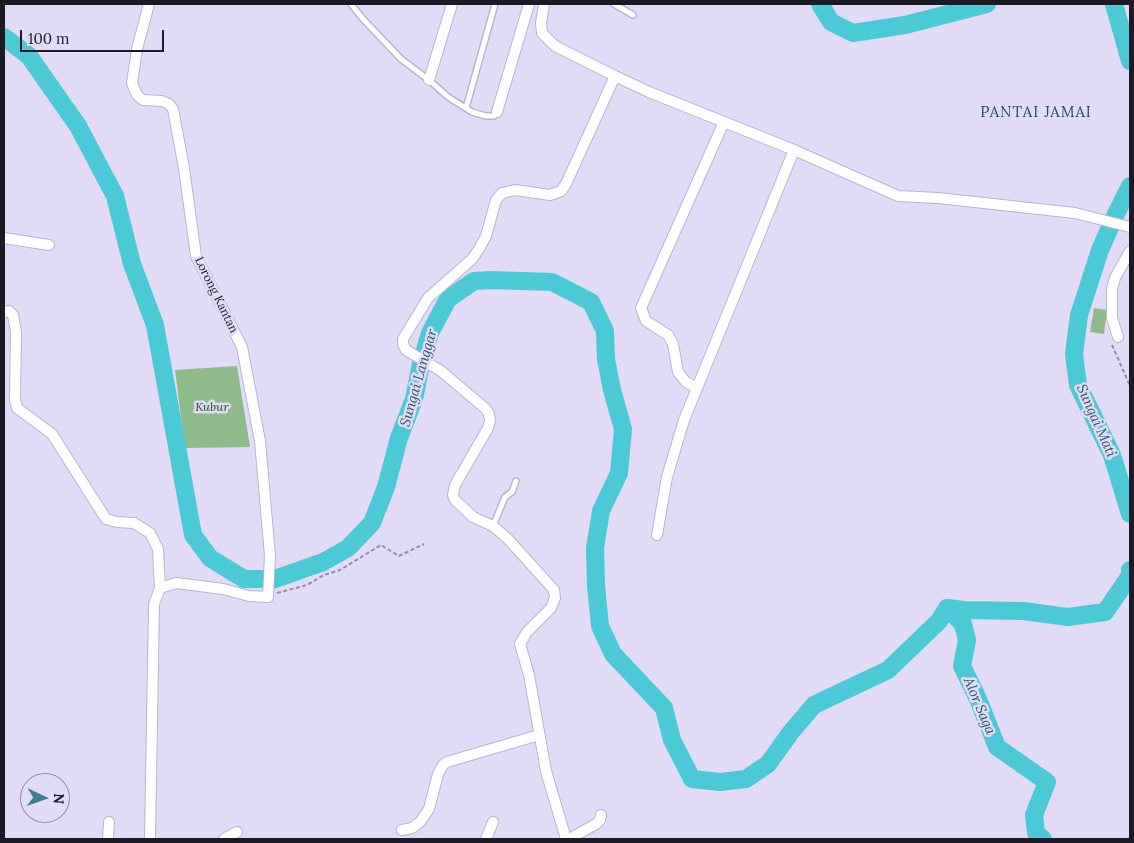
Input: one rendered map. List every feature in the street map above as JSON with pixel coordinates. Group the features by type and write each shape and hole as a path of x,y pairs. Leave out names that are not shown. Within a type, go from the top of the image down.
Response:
{"street":[{"name":"Lorong Kantan","path":"149,4 132,84 137,95 143,100 162,101 169,104 172,109 184,168 196,256 242,348 260,441 270,556 268,594"},
{"path":"429,80 452,4"},
{"path":"497,112 529,4"},
{"path":"544,4 541,23 542,33 555,46 615,76 794,150 898,196 1075,213 1129,226"},
{"path":"601,816 596,824 567,839 546,771 529,675 520,644 527,632 551,608 555,598 554,590 527,559 493,526 469,514 457,504 454,494 455,485 488,428 489,414 486,409 441,371 406,350 403,344 406,333 428,298 472,259 479,249 486,236 496,200 502,192 508,190 550,196 561,191 566,184 615,76"},
{"path":"697,388 686,382 678,372 673,344 668,335 646,321 642,308 724,122"},
{"path":"657,535 667,478 684,420 794,150"},
{"path":"4,238 49,245"},
{"path":"1118,337 1112,318 1112,289 1115,278 1130,251"},
{"path":"4,312 10,311 13,315 16,332 15,400 17,408 52,434 106,519 134,523 150,533 158,549 160,588 154,604 150,839"},
{"path":"160,588 176,583 223,589 249,596 268,594"},
{"path":"402,830 412,828 420,822 428,809 438,774 447,762 539,735"},
{"path":"108,839 109,822"},
{"path":"486,839 493,822"},
{"path":"224,839 237,832"}],"lane":[{"path":"351,4 363,20 401,58 448,98 472,112 490,117 494,116 497,112"},
{"path":"466,108 495,4"},
{"path":"614,4 633,15"},
{"path":"493,526 505,497 512,492 516,481"}],"path":[{"path":"1118,337 1112,343 1114,354 1130,386"},
{"path":"268,594 307,584 324,575 340,570 381,545 399,556 424,544"}],"green space":[{"path":"1094,308 1107,310 1104,334 1090,332"},
{"name":"Kubur","path":"237,366 250,447 185,448 175,370"}],"waterway":[{"name":"Sungai Mati","path":"820,4 831,22 853,33 905,25 987,4"},
{"name":"Sungai Mati","path":"1114,4 1130,61"},
{"name":"Sungai Langgar","path":"4,37 29,56 78,126 115,196 132,264 155,325 193,535 210,558 244,579 275,579 323,562 348,548 372,523 386,487 399,438 414,399 430,333 448,299 474,281 491,280 552,282 591,302 605,331 606,359 623,429 619,473 601,511 595,548 600,626 613,654 664,708 672,740 692,779 720,782 746,779 768,764 791,732 814,705 888,670 939,621 947,608 1023,611 1068,617 1105,612 1130,576 1130,570"},
{"name":"Sungai Mati","path":"1130,186 1100,250 1079,315 1074,354 1078,385 1112,455 1130,514"},
{"name":"Alor Saga","path":"947,608 963,624 967,640 962,666 978,699 997,747 1047,782 1034,815 1036,833 1043,839"}],"district":[{"name":"PANTAI JAMAI","path":"1036,113"}]}
